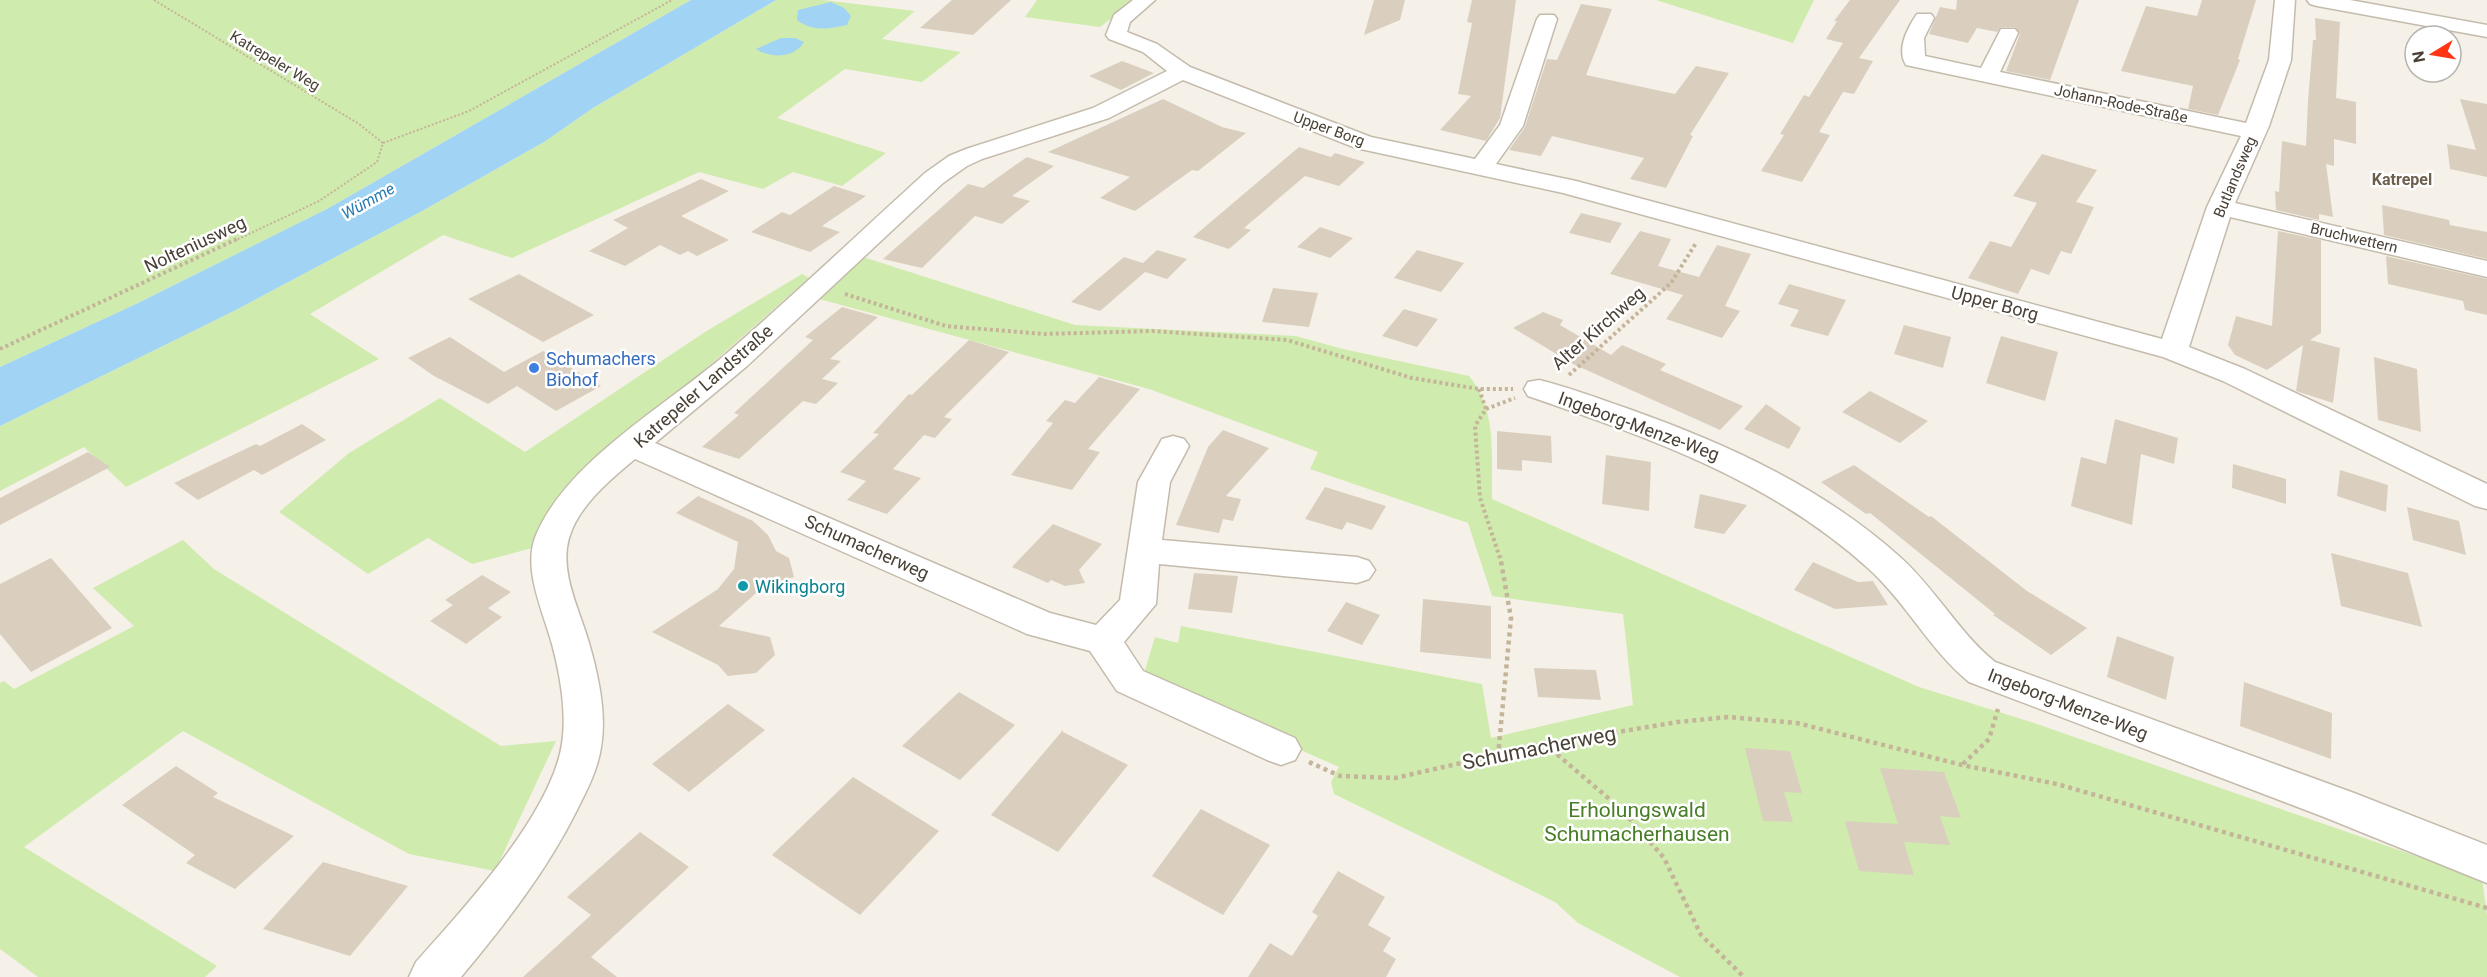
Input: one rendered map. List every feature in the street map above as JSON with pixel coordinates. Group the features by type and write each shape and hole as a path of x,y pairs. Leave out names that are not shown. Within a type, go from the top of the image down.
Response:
{"street":[{"path":"1145,0 1121,20 1116,35 1150,48 1182,72"},
{"name":"Butlandsweg","path":"2173,351 2220,207 2254,132 2280,60 2284,0"},
{"path":"2317,0 2487,30"},
{"name":"Johann-Rode-Straße","path":"1924,18 1924,40 1914,60 1987,61 2254,132"},
{"path":"1482,166 1510,126 1547,19"},
{"path":"1987,61 2008,33"},
{"name":"Upper Borg","path":"1182,72 1364,143 1482,166 1567,186 2173,351 2234,375 2487,498"},
{"name":"Katrepeler Landstraße","path":"432,977 505,891 548,827 575,770 582,742 575,659 555,588 550,553 552,538 574,500 602,470 709,385 934,178 958,161 989,148 1101,113 1182,72"},
{"name":"Bruchwettern","path":"2220,207 2487,268"},
{"name":"Ingeborg-Menze-Weg","path":"1539,389 1680,438 1722,456 1781,489 1846,530 1917,596 1961,657 1982,672 2339,805 2487,864"},
{"name":"Schumacherweg","path":"634,446 1040,624 1102,641"},
{"path":"1173,446 1154,482 1143,550 1138,604 1102,641 1130,681 1281,749"},
{"path":"1143,550 1357,570"}],"path":[{"name":"Katrepeler Weg","path":"154,0 359,124 383,143"},
{"path":"383,143 469,111 672,0"},
{"name":"Nolteniusweg","path":"0,349 319,201 377,162 383,143"},
{"name":"Alter Kirchweg","path":"1539,389 1566,378 1671,283 1707,224"},
{"path":"816,286 946,326 1043,334 1152,331 1287,340 1412,378 1479,389 1539,389"},
{"path":"1479,389 1486,409 1475,426 1480,498 1500,556 1511,618 1506,692 1498,756"},
{"path":"1962,765 1989,739 2007,681"},
{"name":"Schumacherweg","path":"1281,749 1340,776 1395,778 1545,744 1728,717 1797,723 1962,765 2057,784 2487,908"},
{"path":"1545,744 1621,809 1664,858 1701,935 1744,977"}],"green space":[{"path":"0,0 691,0 327,209 136,304 0,367"},
{"path":"776,0 823,0 915,11 882,39 961,52 922,82 845,69 777,118 886,153 842,186 793,172 763,189 699,172 512,258 443,235 310,314 379,359 126,487 84,447 0,491 0,426 232,312 422,211 544,142 593,108"},
{"path":"1037,0 1136,0 1100,27 1025,17"},
{"path":"1656,0 1814,0 1793,43"},
{"name":"Erholungswald Schumacherhausen","path":"860,256 1075,325 1296,336 1343,349 1469,376 1485,404 1489,419 1492,450 1492,499 1919,687 2037,724 2482,879 2487,915 2487,977 1680,977 1578,923 1555,902 1334,794 1331,782 1339,767 1142,680 1155,637 1178,643 1181,626 1482,684 1491,738 1633,705 1623,614 1492,596 1468,523 1310,469 1318,452 1149,389 812,297"},
{"path":"802,274 809,278 629,436 536,547 472,564 428,538 368,574 279,512 349,453 440,398 525,452 705,332"},
{"path":"183,540 214,569 501,746 556,741 495,871 409,854 183,731 24,847 217,966 205,977 38,977 0,949 0,683 4,681 14,689 134,626 93,588"}],"water":[{"name":"Wümme","path":"691,0 776,0 593,108 544,142 422,211 232,312 0,426 0,367 136,304 327,209"},
{"path":"831,2 844,8 851,16 847,25 815,28 797,20 798,10"},
{"path":"781,38 795,38 804,42 789,54 768,54 756,49"}],"building":[{"path":"952,0 1011,0 973,35 920,28"},
{"path":"1374,0 1405,0 1400,20 1364,35"},
{"path":"1472,0 1516,0 1500,118 1486,141 1440,130 1471,96 1458,94 1472,23 1467,22"},
{"path":"1850,0 1900,0 1859,58 1873,61 1854,94 1843,92 1819,132 1830,135 1802,182 1761,171 1784,135 1780,134 1804,95 1809,97 1843,43 1826,39 1837,21 1834,21"},
{"path":"1957,0 2079,0 2050,80 2006,71 2020,34 2015,27 2001,27 1997,32 1977,28 1968,43 1929,34 1940,7 1956,10"},
{"path":"2202,0 2256,0 2238,59 2240,60 2218,115 2188,109 2193,86 2121,71 2146,6 2197,16"},
{"path":"1581,4 1612,9 1586,75 1675,94 1696,66 1729,73 1690,135 1693,136 1666,188 1630,179 1644,158 1552,136 1541,156 1509,150 1525,127 1547,59 1557,60"},
{"path":"2315,18 2340,22 2336,98 2356,102 2356,144 2334,139 2334,166 2326,164 2333,217 2319,214 2319,220 2276,210 2275,191 2279,192 2282,141 2306,146 2313,40 2316,40"},
{"path":"1122,61 1154,73 1121,90 1089,76"},
{"path":"1163,99 1222,127 1246,133 1198,171 1192,170 1135,211 1100,198 1130,177 1048,152"},
{"path":"2460,99 2487,104 2487,177 2450,169 2447,144 2476,150"},
{"path":"1299,147 1331,157 1335,153 1365,162 1339,186 1305,176 1244,228 1251,230 1229,249 1193,237"},
{"path":"2042,154 2097,170 2076,202 2094,207 2071,254 2061,251 2049,275 2031,269 2018,294 1968,278 1990,241 2011,247 2037,203 2013,196"},
{"path":"1027,157 1054,166 1012,196 1030,201 1002,224 975,216 922,268 883,259 968,184 983,188"},
{"path":"701,179 729,191 681,216 729,240 697,256 688,251 680,255 660,245 625,266 589,251 628,228 613,220"},
{"path":"834,186 866,196 822,226 840,232 810,252 751,232 782,212 790,215"},
{"path":"2382,205 2449,220 2450,225 2487,232 2487,259 2384,235"},
{"path":"1581,213 1622,223 1610,243 1569,233"},
{"path":"1320,227 1353,238 1330,258 1297,247"},
{"path":"1640,231 1671,239 1658,266 1699,277 1717,245 1751,254 1725,306 1740,311 1722,338 1666,319 1683,295 1610,274"},
{"path":"2278,231 2321,240 2321,333 2310,340 2340,348 2333,403 2296,391 2303,345 2267,370 2235,355 2228,345 2236,316 2272,326"},
{"path":"1157,250 1187,259 1167,279 1145,272 1100,311 1071,302 1124,257 1143,263"},
{"path":"1417,250 1464,263 1441,292 1394,278"},
{"path":"2386,256 2487,279 2487,315 2465,310 2463,301 2388,284"},
{"path":"519,274 594,315 543,342 468,299"},
{"path":"1789,284 1846,300 1828,336 1790,326 1799,310 1778,304"},
{"path":"1273,288 1318,293 1309,327 1262,322"},
{"path":"842,307 878,317 830,359 841,361 822,379 838,383 816,404 803,401 739,459 702,447 739,415 734,413 813,340 805,337"},
{"path":"1404,309 1438,319 1417,347 1382,336"},
{"path":"1543,312 1563,320 1560,325 1611,355 1622,345 1666,364 1660,370 1743,406 1720,430 1573,364 1513,328"},
{"path":"1904,325 1951,337 1943,368 1894,354"},
{"path":"2001,336 2058,352 2045,401 1986,383"},
{"path":"450,337 504,372 543,351 601,386 556,411 517,386 488,404 434,376 408,358"},
{"path":"969,340 1009,352 944,417 952,419 935,438 924,435 893,469 921,478 887,514 847,500 866,481 840,472 879,434 873,433 909,394 912,395"},
{"path":"2374,357 2417,369 2421,432 2378,420"},
{"path":"1099,377 1140,389 1088,449 1100,452 1072,490 1011,475 1053,423 1046,421 1065,400 1075,403"},
{"path":"1870,391 1928,421 1900,443 1842,412"},
{"path":"1766,404 1801,428 1789,449 1744,429"},
{"path":"2115,419 2178,438 2174,464 2141,454 2132,525 2071,506 2081,457 2106,464"},
{"path":"302,424 326,440 262,475 254,470 198,500 174,483 256,444 260,446"},
{"path":"1223,430 1269,448 1226,496 1241,499 1233,521 1223,519 1219,533 1176,525 1208,447"},
{"path":"1497,431 1551,436 1552,463 1522,460 1522,471 1497,469"},
{"path":"88,452 110,467 0,525 0,498"},
{"path":"1606,455 1651,462 1649,511 1602,504"},
{"path":"2233,464 2286,479 2286,504 2232,488"},
{"path":"1854,465 1929,517 1931,516 2027,591 2087,628 2051,655 1993,615 1995,614 1870,513 1866,514 1821,482"},
{"path":"2340,470 2388,485 2386,512 2337,496"},
{"path":"1325,487 1386,506 1372,530 1347,522 1342,530 1305,519"},
{"path":"1700,494 1747,505 1724,534 1694,528"},
{"name":"Wikingborg","path":"698,496 753,521 768,535 776,551 789,558 794,577 764,586 719,626 770,637 775,655 756,673 728,676 718,665 652,632 718,589 734,569 738,542 676,513"},
{"path":"2407,507 2459,521 2466,555 2413,540"},
{"path":"1053,524 1102,544 1079,570 1085,583 1065,586 1051,580 1048,583 1012,567"},
{"path":"2331,553 2408,573 2422,627 2341,606"},
{"path":"51,558 112,628 31,672 0,634 0,584"},
{"path":"1813,562 1858,582 1873,581 1888,605 1835,609 1794,590"},
{"path":"1194,573 1238,576 1232,613 1188,609"},
{"path":"482,575 511,592 488,608 502,617 466,644 430,621 453,605 445,600"},
{"path":"1423,599 1491,606 1491,659 1420,652"},
{"path":"1346,602 1380,615 1362,645 1327,631"},
{"path":"2117,636 2174,657 2166,700 2107,677"},
{"path":"1534,668 1596,670 1601,700 1538,697"},
{"path":"2244,682 2332,713 2331,759 2240,726"},
{"path":"959,692 1015,725 960,780 902,746"},
{"path":"728,704 765,730 689,792 652,764"},
{"path":"1063,730 1128,765 1058,852 991,815"},
{"path":"1745,748 1790,751 1802,793 1784,792 1793,822 1763,821"},
{"path":"176,766 218,793 213,797 294,836 235,889 186,863 195,855 122,805"},
{"path":"1880,768 1944,772 1961,818 1940,816 1950,845 1904,842 1914,875 1859,871 1845,821 1898,824"},
{"path":"853,777 939,831 860,915 772,855"},
{"path":"1201,809 1270,845 1223,915 1152,876"},
{"path":"640,832 689,867 591,957 617,977 523,977 591,915 567,897"},
{"path":"323,862 408,886 350,956 263,929"},
{"path":"1338,871 1385,897 1368,925 1391,938 1383,951 1396,959 1386,977 1248,977 1270,943 1292,956 1318,916 1312,912"}],"place":[{"name":"Schumachers Biohof","path":"534,368"},
{"name":"Wikingborg","path":"743,586"}],"district":[{"name":"Katrepel","path":"2402,179"}]}
